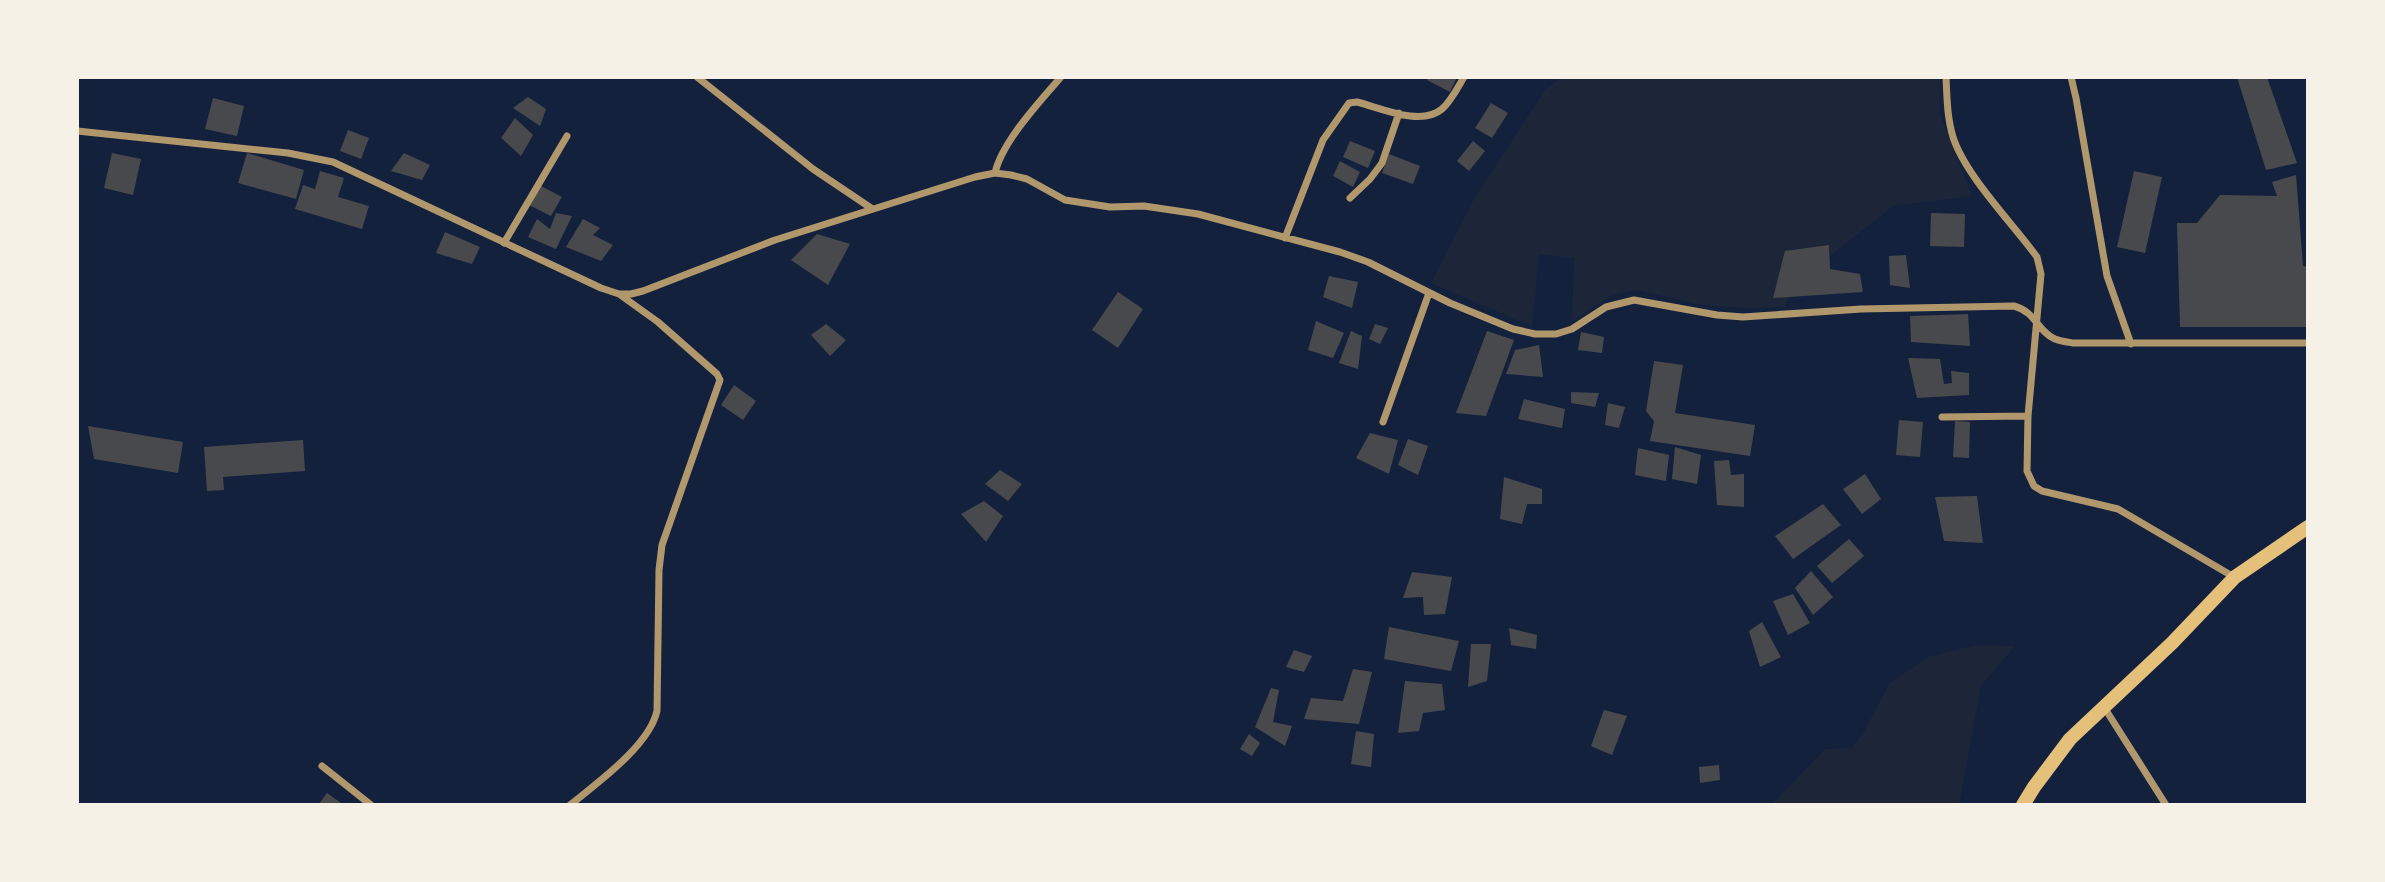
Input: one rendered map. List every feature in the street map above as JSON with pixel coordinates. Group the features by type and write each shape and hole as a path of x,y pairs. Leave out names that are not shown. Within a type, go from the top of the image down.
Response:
{"highway":[{"path":"2023,805 2070,739 2172,643 2235,577 2308,527"}],"street":[{"path":"696,77 813,170 872,208"},
{"path":"995,173 1000,156 1037,104 1061,77"},
{"path":"1285,237 1323,140 1346,105 1357,102 1420,118 1444,107 1464,77"},
{"path":"1946,77 1948,118 1953,138 1965,163 2037,257 2041,274 2028,416 2027,471 2034,486 2042,491 2118,509 2235,577"},
{"path":"2071,77 2108,276 2131,344"},
{"path":"1350,198 1382,163 1399,113"},
{"path":"77,131 311,156 355,171 504,243 619,294 658,322 717,374 720,380 662,545 655,720 627,757 570,805"},
{"path":"504,243 567,136"},
{"path":"619,294 643,291 775,240 872,208 995,173 1027,179 1065,200 1110,207 1158,208 1285,237 1368,262 1429,293 1513,329 1535,334 1564,332 1606,307 1634,300 1743,317 1861,309 2001,305 2023,309 2047,334 2055,339 2073,343 2308,343"},
{"path":"1383,422 1429,293"},
{"path":"1942,417 2028,416"},
{"path":"2104,708 2166,805"},
{"path":"322,766 371,805"}],"shaded area":[{"path":"1561,77 1940,77 1939,112 1972,196 1893,206 1825,260 1805,256 1785,307 1701,305 1638,290 1614,294 1572,321 1574,258 1539,254 1532,326 1431,283 1474,199 1545,90"},
{"path":"1976,645 2015,646 1981,686 1959,805 1771,805 1825,749 1851,748 1863,734 1889,684 1928,657"}],"building":[{"path":"1429,77 1457,77 1450,92 1427,80"},
{"path":"2237,77 2267,77 2297,163 2266,170"},
{"path":"528,97 546,109 540,126 513,108"},
{"path":"213,98 244,106 237,136 205,129"},
{"path":"1491,103 1508,113 1492,138 1475,128"},
{"path":"515,118 533,135 521,156 501,138"},
{"path":"348,130 369,138 361,159 340,151"},
{"path":"1350,141 1375,151 1368,168 1343,157"},
{"path":"1473,141 1485,151 1469,171 1457,161"},
{"path":"112,153 141,159 133,195 104,188"},
{"path":"247,153 304,170 296,199 238,183"},
{"path":"404,153 430,165 422,180 391,171"},
{"path":"1389,154 1420,166 1413,184 1382,173"},
{"path":"1340,161 1360,172 1353,187 1333,176"},
{"path":"320,171 344,178 338,197 369,206 362,229 295,209 303,185 315,189"},
{"path":"2134,171 2162,177 2145,253 2117,247"},
{"path":"2296,175 2303,266 2308,267 2308,327 2180,327 2177,223 2197,223 2220,195 2277,196 2272,182"},
{"path":"541,186 562,197 551,216 529,205"},
{"path":"556,213 572,216 556,249 528,237 537,219 550,229"},
{"path":"1931,213 1965,214 1964,247 1930,246"},
{"path":"583,219 600,228 593,235 613,245 601,261 566,247"},
{"path":"445,232 480,247 472,264 436,253"},
{"path":"817,234 850,244 828,285 791,260"},
{"path":"1829,245 1830,269 1860,274 1863,292 1773,298 1785,251"},
{"path":"1906,255 1910,288 1890,285 1889,256"},
{"path":"1329,276 1358,282 1352,308 1323,297"},
{"path":"1118,292 1143,309 1118,348 1092,330"},
{"path":"1968,314 1970,346 1911,342 1910,316"},
{"path":"1316,321 1344,333 1333,358 1308,350"},
{"path":"826,324 846,340 830,356 811,335"},
{"path":"1375,324 1388,328 1380,344 1369,339"},
{"path":"1351,331 1362,336 1358,369 1339,363"},
{"path":"1487,331 1514,340 1486,416 1456,413"},
{"path":"1581,332 1604,337 1602,353 1578,350"},
{"path":"1539,345 1543,377 1506,374 1515,350"},
{"path":"1908,358 1940,359 1944,384 1952,383 1951,371 1969,373 1969,395 1917,398"},
{"path":"1654,361 1683,365 1675,413 1755,425 1750,456 1650,441 1654,421 1646,411"},
{"path":"734,385 756,401 743,420 721,405"},
{"path":"1571,392 1599,393 1595,407 1571,403"},
{"path":"1524,399 1565,409 1562,428 1518,419"},
{"path":"1608,403 1625,407 1619,428 1605,425"},
{"path":"1899,420 1923,422 1920,457 1896,455"},
{"path":"1955,421 1970,422 1969,458 1953,457"},
{"path":"88,426 183,442 178,473 94,459"},
{"path":"1370,433 1398,440 1389,474 1356,458"},
{"path":"1408,439 1428,446 1418,475 1398,465"},
{"path":"303,440 305,471 223,477 224,490 207,491 204,447"},
{"path":"1675,447 1701,455 1697,484 1672,479"},
{"path":"1638,448 1669,455 1666,481 1635,475"},
{"path":"1729,460 1731,475 1744,474 1744,507 1717,505 1714,461"},
{"path":"1000,470 1022,484 1008,501 985,484"},
{"path":"1865,474 1881,499 1862,514 1843,489"},
{"path":"1504,477 1542,489 1542,504 1527,504 1522,524 1500,519"},
{"path":"1977,496 1983,543 1944,541 1935,497"},
{"path":"984,501 1003,516 986,542 961,514"},
{"path":"1823,504 1841,525 1793,559 1775,536"},
{"path":"1849,539 1864,556 1832,583 1817,566"},
{"path":"1811,571 1833,597 1813,615 1795,588"},
{"path":"1412,572 1452,577 1445,614 1424,615 1423,597 1403,598"},
{"path":"1793,594 1810,623 1788,635 1773,601"},
{"path":"1762,622 1781,657 1760,667 1749,631"},
{"path":"1389,627 1459,641 1451,671 1384,659"},
{"path":"1509,628 1537,635 1536,649 1511,645"},
{"path":"1471,644 1491,644 1487,681 1468,687"},
{"path":"1294,650 1312,656 1304,672 1286,667"},
{"path":"1353,669 1372,672 1359,724 1304,719 1311,698 1343,701"},
{"path":"1405,681 1442,684 1445,710 1423,713 1419,731 1398,733"},
{"path":"1271,688 1279,690 1273,722 1292,726 1285,746 1255,727"},
{"path":"1604,710 1627,716 1612,755 1591,746"},
{"path":"1356,731 1374,734 1371,767 1351,764"},
{"path":"1249,734 1260,743 1252,756 1240,749"},
{"path":"1719,765 1720,780 1700,783 1699,767"},
{"path":"327,793 344,805 318,805"}]}
